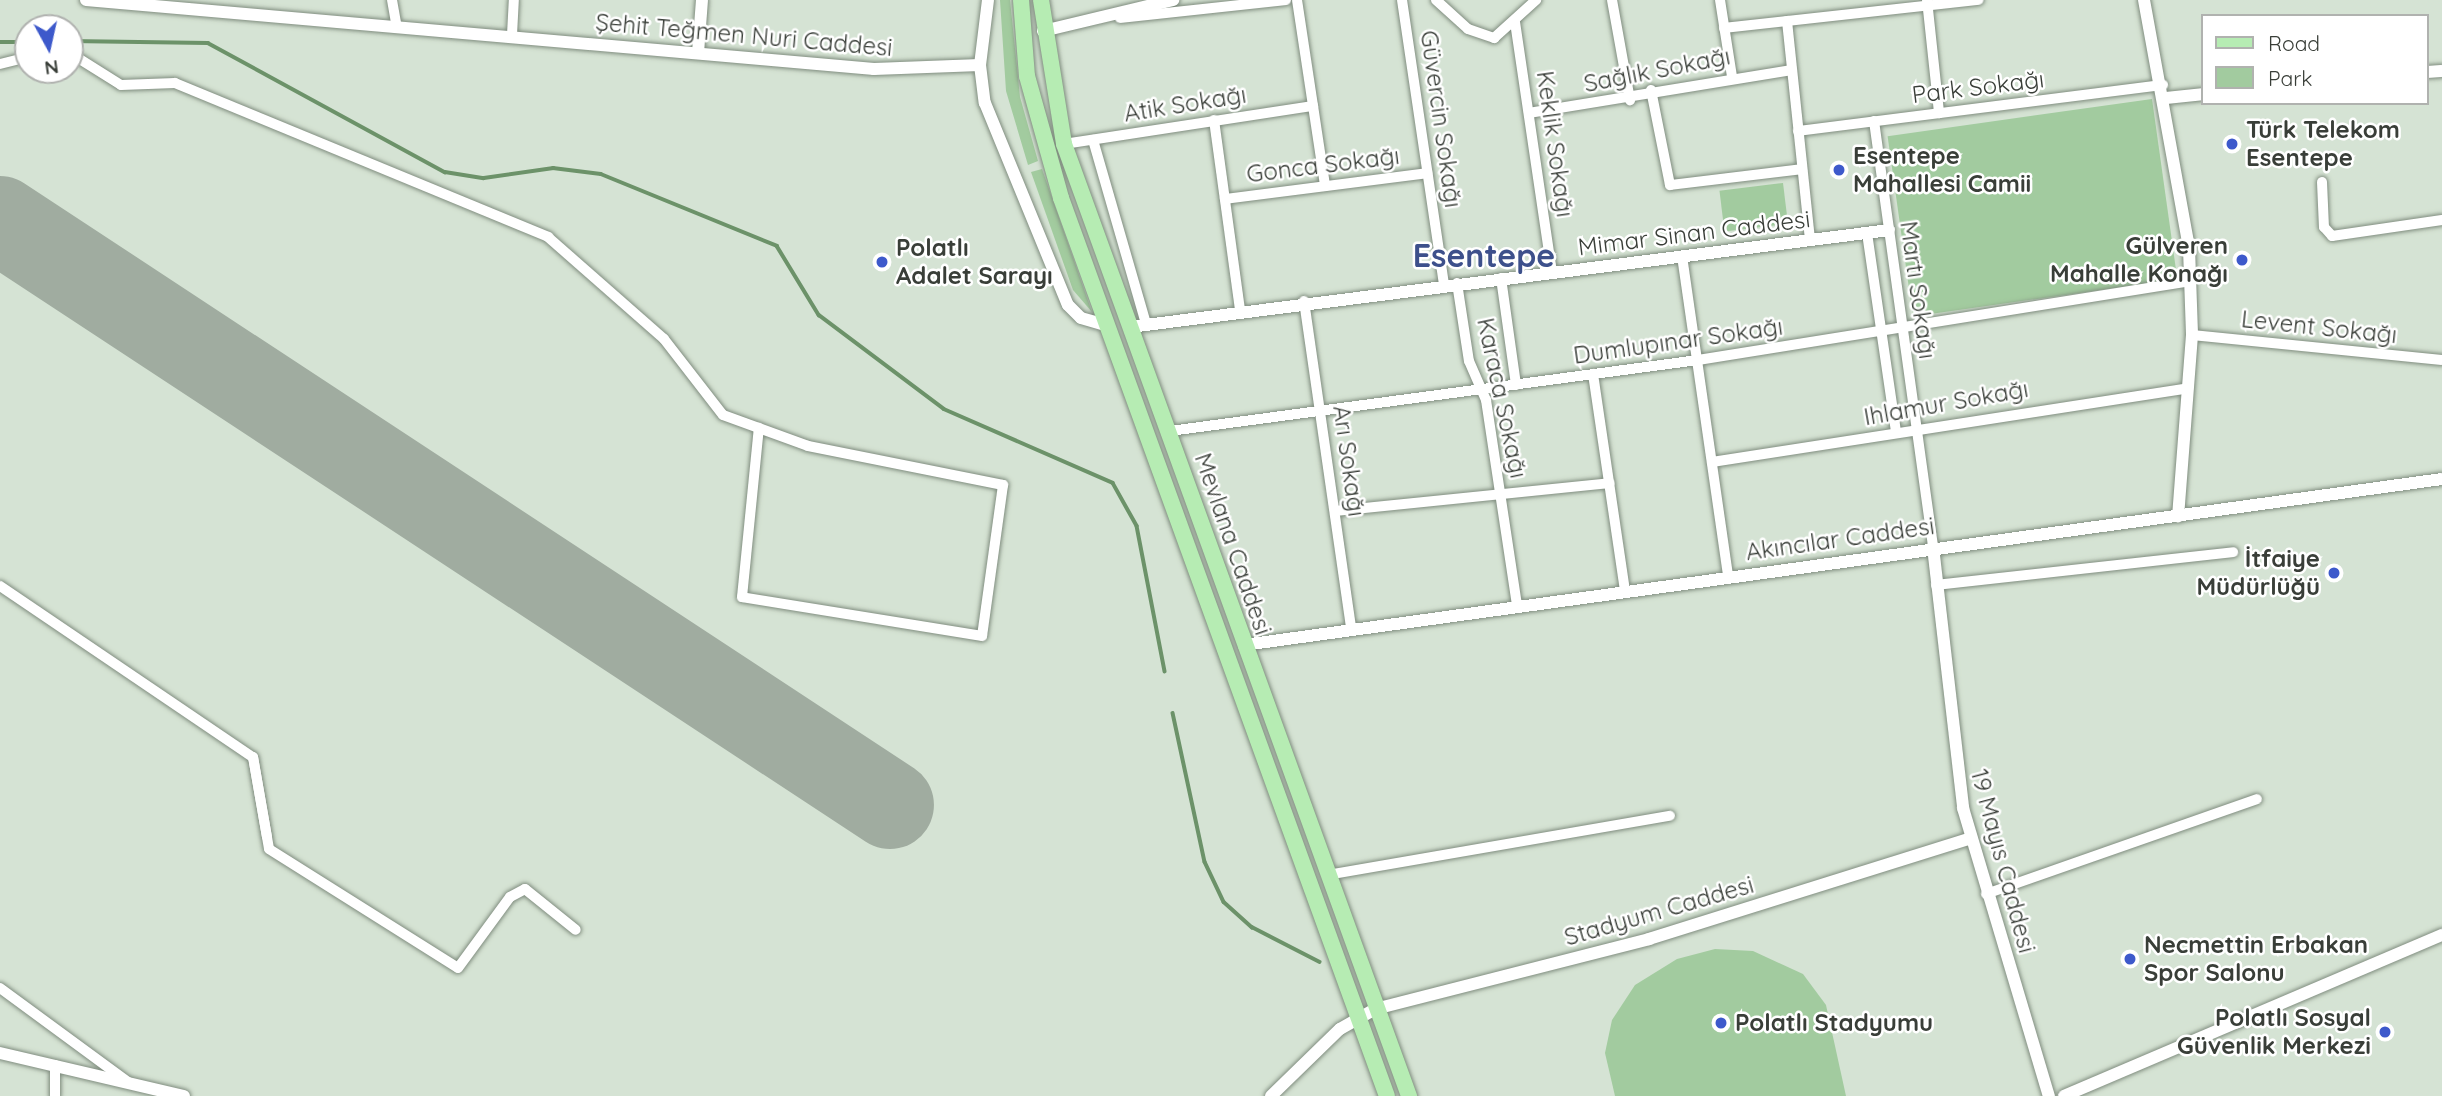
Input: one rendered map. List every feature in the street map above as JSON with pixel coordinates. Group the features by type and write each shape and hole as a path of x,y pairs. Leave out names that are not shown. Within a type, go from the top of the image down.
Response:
{"main road":[{"name":"Mevlana Caddesi","path":"1021,0 1027,76 1039,130 1105,325 1387,1096"},
{"name":"Mevlana Caddesi","path":"1041,0 1043,31 1064,144 1138,325 1170,431 1244,645 1409,1096"}],"street":[{"name":"Şehit Teğmen Nuri Caddesi","path":"86,0 138,1 396,23 874,69 980,65"},
{"path":"392,0 396,23"},
{"path":"512,35 514,0"},
{"path":"698,53 702,0"},
{"path":"988,0 980,65 985,103 1068,305 1081,318 1105,325"},
{"path":"1120,18 1153,2 1174,0"},
{"path":"1043,31 1120,18 1286,0"},
{"path":"1297,0 1325,186"},
{"name":"Güvercin Sokağı","path":"1402,0 1427,173 1450,284"},
{"path":"1436,0 1477,34 1501,36 1536,0"},
{"path":"1612,0 1630,100"},
{"path":"1720,0 1732,77"},
{"path":"1724,28 1928,3 1978,0"},
{"path":"2144,0 2164,91 2191,281 2192,335 2178,516"},
{"path":"1928,3 1939,113"},
{"path":"1787,21 1810,239"},
{"name":"Keklik Sokağı","path":"1516,22 1552,272"},
{"path":"84,61 121,85 175,83 548,237 664,339 723,415 759,428 808,446 1003,485 982,636 742,597 759,428"},
{"name":"Sağlık Sokağı","path":"1529,113 1630,100 1651,90 1792,70"},
{"path":"1651,90 1670,185 1802,169"},
{"path":"2164,91 2200,94"},
{"name":"Park Sokağı","path":"1798,131 1939,113 2164,91"},
{"name":"Atik Sokağı","path":"1064,144 1313,106"},
{"path":"1214,120 1240,309"},
{"name":"Martı Sokağı","path":"1874,121 1933,547"},
{"path":"1093,140 1138,325"},
{"name":"Gonca Sokağı","path":"1225,199 1427,173"},
{"path":"2322,181 2324,227 2332,236 2442,220"},
{"name":"Mimar Sinan Caddesi","path":"1138,325 1240,309 1889,230"},
{"name":"Martı Sokağı","path":"1867,233 1896,432"},
{"path":"1682,256 1728,575"},
{"path":"1501,278 1516,385"},
{"name":"Dumlupınar Sokağı","path":"1170,431 1699,360 2191,281"},
{"name":"Karaca Sokağı","path":"1450,284 1469,361 1482,390 1501,493 1517,604"},
{"name":"Arı Sokağı","path":"1304,302 1351,628"},
{"name":"Levent Sokağı","path":"2192,335 2442,360"},
{"path":"1593,374 1625,590"},
{"name":"Ihlamur Sokağı","path":"1712,462 1917,427 2188,388"},
{"name":"Akıncılar Caddesi","path":"1244,645 1517,604 2442,479"},
{"path":"1335,511 1610,483"},
{"name":"19 Mayıs Caddesi","path":"1933,547 1952,739 1970,838 2049,1096"},
{"path":"1937,585 2234,552"},
{"path":"0,586 253,757 267,837"},
{"path":"253,757 269,849 458,968 510,897 525,889 576,930"},
{"path":"1986,894 2257,799"},
{"path":"1327,876 1670,816"},
{"name":"Stadyum Caddesi","path":"1357,1016 1375,1009 1649,939 1970,838"},
{"path":"2064,1096 2442,935"},
{"path":"0,988 130,1083"},
{"path":"1271,1096 1357,1016"},
{"path":"0,1053 184,1096"},
{"path":"55,1065 55,1096"}],"green space":[{"path":"1000,0 1010,0 1020,97 1038,161 1028,165 1006,91"},
{"path":"2152,99 2177,279 1913,316 1888,136"},
{"path":"1042,169 1092,312 1073,290 1031,172"},
{"path":"1783,183 1788,224 1724,231 1719,191"},
{"name":"Polatlı Stadyumu","path":"1715,949 1753,951 1803,974 1826,1005 1846,1096 1615,1096 1605,1053 1612,1020 1635,985 1677,959"}],"waterway":[{"path":"84,41 208,43 445,172 484,178 553,168 601,174 777,246 819,315 944,409 1113,483 1137,526 1165,671"},
{"path":"0,42 14,42"},
{"path":"1173,713 1205,862 1224,902 1252,927 1320,962"}],"runway":[{"path":"0,220 890,805"}],"place":[{"name":"Türk Telekom Esentepe","path":"2232,144"},
{"name":"Esentepe Mahallesi Camii","path":"1839,170"},
{"name":"Gülveren Mahalle Konağı","path":"2242,260"},
{"name":"Polatlı Adalet Sarayı","path":"882,262"},
{"name":"İtfaiye Müdürlüğü","path":"2334,573"},
{"name":"Necmettin Erbakan Spor Salonu","path":"2130,959"},
{"name":"Polatlı Stadyumu","path":"1721,1023"},
{"name":"Polatlı Sosyal Güvenlik Merkezi","path":"2385,1032"}],"district":[{"name":"Esentepe","path":"1484,255"}]}
